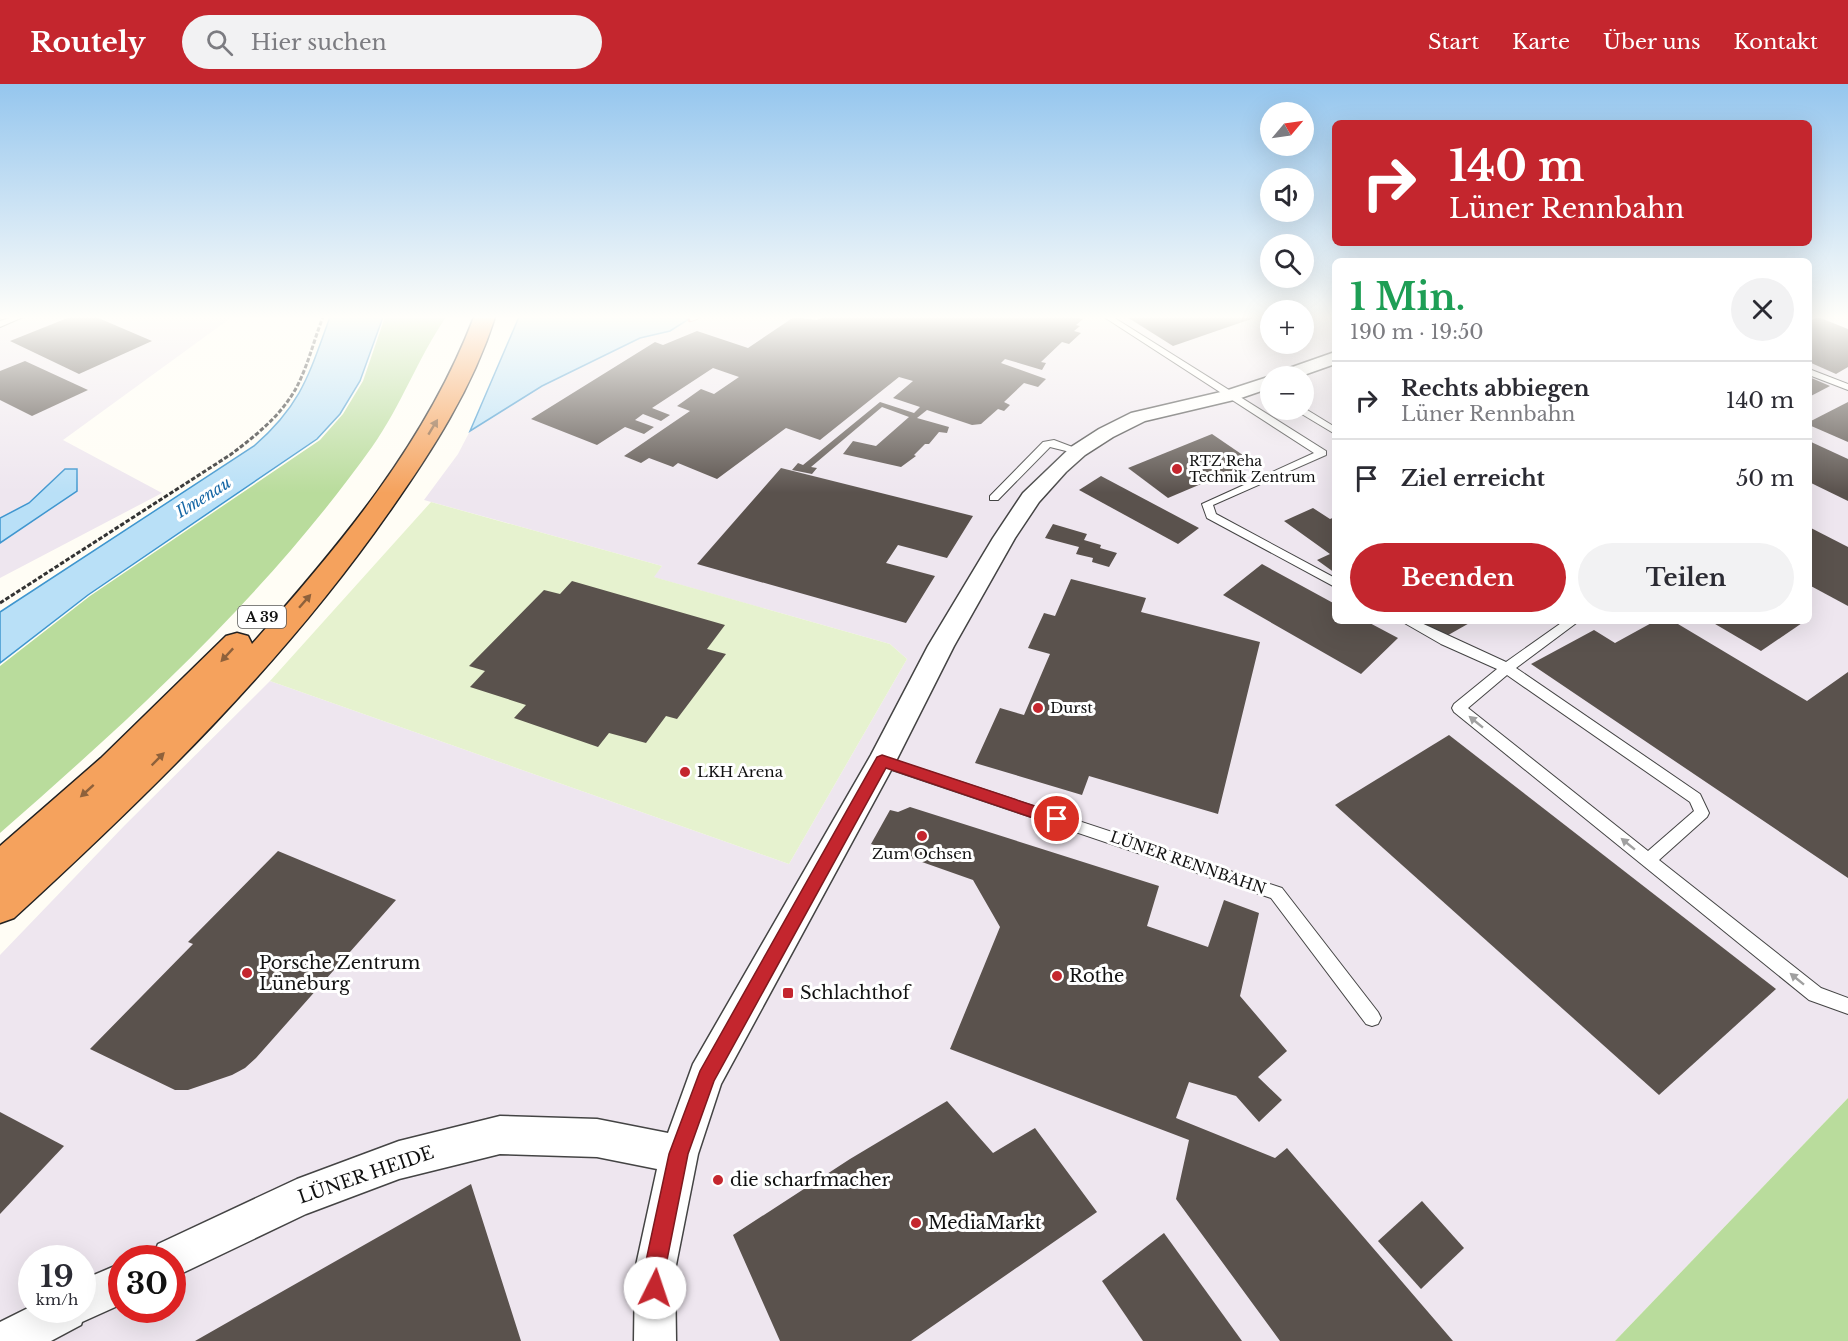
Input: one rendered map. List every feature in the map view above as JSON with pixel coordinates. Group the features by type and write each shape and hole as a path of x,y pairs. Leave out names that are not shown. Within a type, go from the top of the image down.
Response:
{"highway":[{"name":"A 39","path":"0,869 176,708 303,572 399,446 438,376"},
{"name":"A 39","path":"0,906 144,773 253,662 330,573 379,509 422,446 460,376"}],"street":[{"path":"655,1341 654,1270 679,1154 706,1077 882,761 941,646 1004,538 1031,498 1078,451 1106,433 1138,417 1260,388"},
{"name":"LÜNER HEIDE","path":"186,1251 297,1198 399,1160 500,1135 597,1138 679,1154"},
{"path":"8,1341 42,1323"}],"lane":[{"path":"1201,376 1322,453 1207,504 1211,516 1332,581"},
{"path":"1819,376 1848,387"},
{"path":"1314,418 1332,429"},
{"path":"994,498 1047,444 1054,443 1078,451"},
{"path":"1412,624 1445,642 1507,668 1695,798 1702,813 1648,860"},
{"path":"1569,624 1507,668 1459,708 1815,994 1848,1006"},
{"name":"LÜNER RENNBAHN","path":"882,761 1276,893 1372,1018"}],"path":[{"path":"0,603 236,451 272,420 290,398 302,376"}],"shaded area":[{"path":"0,376 151,376 63,440 162,493 0,578"},
{"path":"563,376 1260,376 1260,420 1314,420 1314,376 1332,376 1332,624 1812,624 1812,376 1848,376 1848,1098 1615,1341 0,1341 0,955 125,825 270,681 789,864 907,659 890,644 653,577 662,566 424,500 458,454 470,431 542,386"}],"green space":[{"path":"365,376 413,376 372,447 332,501 244,602 150,698 0,833 0,666 90,596 320,440 343,414"},
{"name":"LKH Arena","path":"431,502 662,566 654,577 890,644 907,659 789,864 270,681"},
{"path":"1848,1098 1848,1341 1615,1341"}],"water":[{"name":"Ilmenau","path":"307,376 362,376 340,414 317,439 88,595 0,663 0,612 254,446 283,416"},
{"path":"494,376 563,376 542,386 470,431"},
{"path":"65,469 77,469 77,491 0,543 0,518 29,503"}],"building":[{"path":"0,376 57,376 88,390 32,416 0,400"},
{"path":"601,376 701,376 652,408 670,415 661,421 643,414 635,420 654,427 644,434 625,427 597,445 531,419"},
{"path":"735,376 1037,376 1046,379 1038,387 1024,383 1004,402 1010,405 1004,411 998,409 981,424 972,425 927,410 917,418 949,427 947,433 939,432 929,444 925,444 914,455 916,456 901,467 843,454 853,441 876,446 909,417 882,407 811,467 817,468 812,474 792,470 798,463 803,465 880,402 914,413 920,407 893,398 913,381 899,377 820,440 786,428 717,479 678,463 673,467 649,458 641,463 624,456 690,411 677,406 701,389 714,394 739,377"},
{"path":"1812,378 1830,386 1812,395"},
{"path":"1848,402 1848,442 1812,426 1812,420"},
{"path":"1212,434 1253,462 1168,498 1128,468"},
{"path":"1812,442 1848,459 1848,501 1812,483"},
{"path":"781,468 973,516 947,558 898,545 886,563 935,576 906,623 697,564"},
{"path":"1101,476 1199,528 1178,544 1079,490"},
{"path":"1313,508 1332,518 1332,571 1317,560 1330,554 1284,521"},
{"path":"1053,524 1087,534 1084,540 1117,553 1109,567 1092,562 1093,558 1076,554 1079,547 1045,538"},
{"path":"1812,529 1848,547 1848,606 1812,587"},
{"path":"1262,564 1332,602 1332,624 1372,624 1398,638 1361,674 1223,595"},
{"path":"1071,579 1146,598 1141,612 1260,642 1218,814 1089,776 1082,795 975,763 1000,708 1024,715 1050,654 1028,648 1044,613 1055,616"},
{"path":"572,581 725,625 707,649 726,654 677,719 666,716 646,743 609,733 598,747 514,718 526,705 470,687 485,671 469,666 544,590 560,594"},
{"path":"1424,624 1468,624 1443,638"},
{"path":"1650,624 1678,624 1807,701 1848,672 1848,878 1531,664 1594,630 1615,643"},
{"path":"1715,624 1801,624 1761,651"},
{"path":"1449,735 1776,989 1659,1095 1335,805"},
{"path":"910,807 1159,886 1147,926 1208,947 1224,900 1259,913 1240,996 1287,1051 1258,1077 1282,1100 1259,1122 1236,1096 1189,1082 1176,1118 1275,1158 1287,1148 1453,1341 1280,1341 1176,1199 1189,1140 950,1049 1000,927 973,880 871,844 890,810 898,812"},
{"name":"Porsche Zentrum Lüneburg","path":"278,851 396,900 256,1058 245,1068 232,1075 188,1090 175,1090 90,1049 193,944 188,942"},
{"name":"MediaMarkt","path":"947,1101 993,1153 1035,1128 1097,1212 911,1341 780,1341 733,1235 850,1159"},
{"path":"0,1112 64,1146 0,1214"},
{"path":"471,1184 521,1341 195,1341 394,1228"},
{"path":"1422,1201 1464,1248 1421,1289 1378,1241"},
{"path":"1164,1233 1242,1341 1143,1341 1102,1281"}],"place":[{"name":"RTZ Reha Technik Zentrum","path":"1177,469"},
{"name":"Durst","path":"1038,708"},
{"name":"LKH Arena","path":"685,772"},
{"name":"Zum Ochsen","path":"922,836"},
{"name":"Porsche Zentrum Lüneburg","path":"247,973"},
{"name":"Rothe","path":"1057,976"},
{"name":"Schlachthof","path":"788,993"},
{"name":"die scharfmacher","path":"718,1180"},
{"name":"MediaMarkt","path":"916,1223"}],"route":[{"path":"655,1288 654,1270 679,1154 706,1077 882,761 1057,819"}]}
